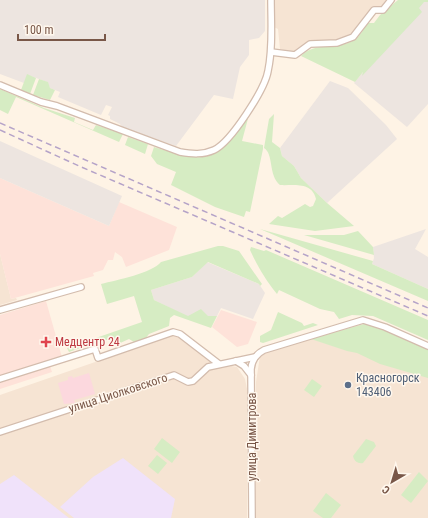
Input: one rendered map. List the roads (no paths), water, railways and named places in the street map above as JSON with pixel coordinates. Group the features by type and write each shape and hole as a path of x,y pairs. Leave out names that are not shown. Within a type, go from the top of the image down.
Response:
{"street":[{"path":"0,85 41,102 57,106 173,150 199,154 214,150 224,143 255,100 266,81 271,52 271,0"},
{"path":"271,52 294,55 310,44 337,43 353,37 374,10 383,10 391,0"},
{"path":"0,310 81,287"},
{"name":"улица Циолковского","path":"0,432 174,375 188,382 193,381 204,370 219,364 255,357 264,350 363,320 381,325 428,346"},
{"path":"0,379 95,349 98,358 173,332 180,334 219,364"},
{"name":"улица Димитрова","path":"252,518 252,364 255,357"},
{"path":"236,361 244,366 252,377"}],"railway":[{"path":"0,123 428,308"},
{"path":"0,130 79,166 428,316"}],"place":[{"name":"Медцентр 24","path":"46,342"},
{"name":"Красногорск 143406","path":"348,385"}]}
